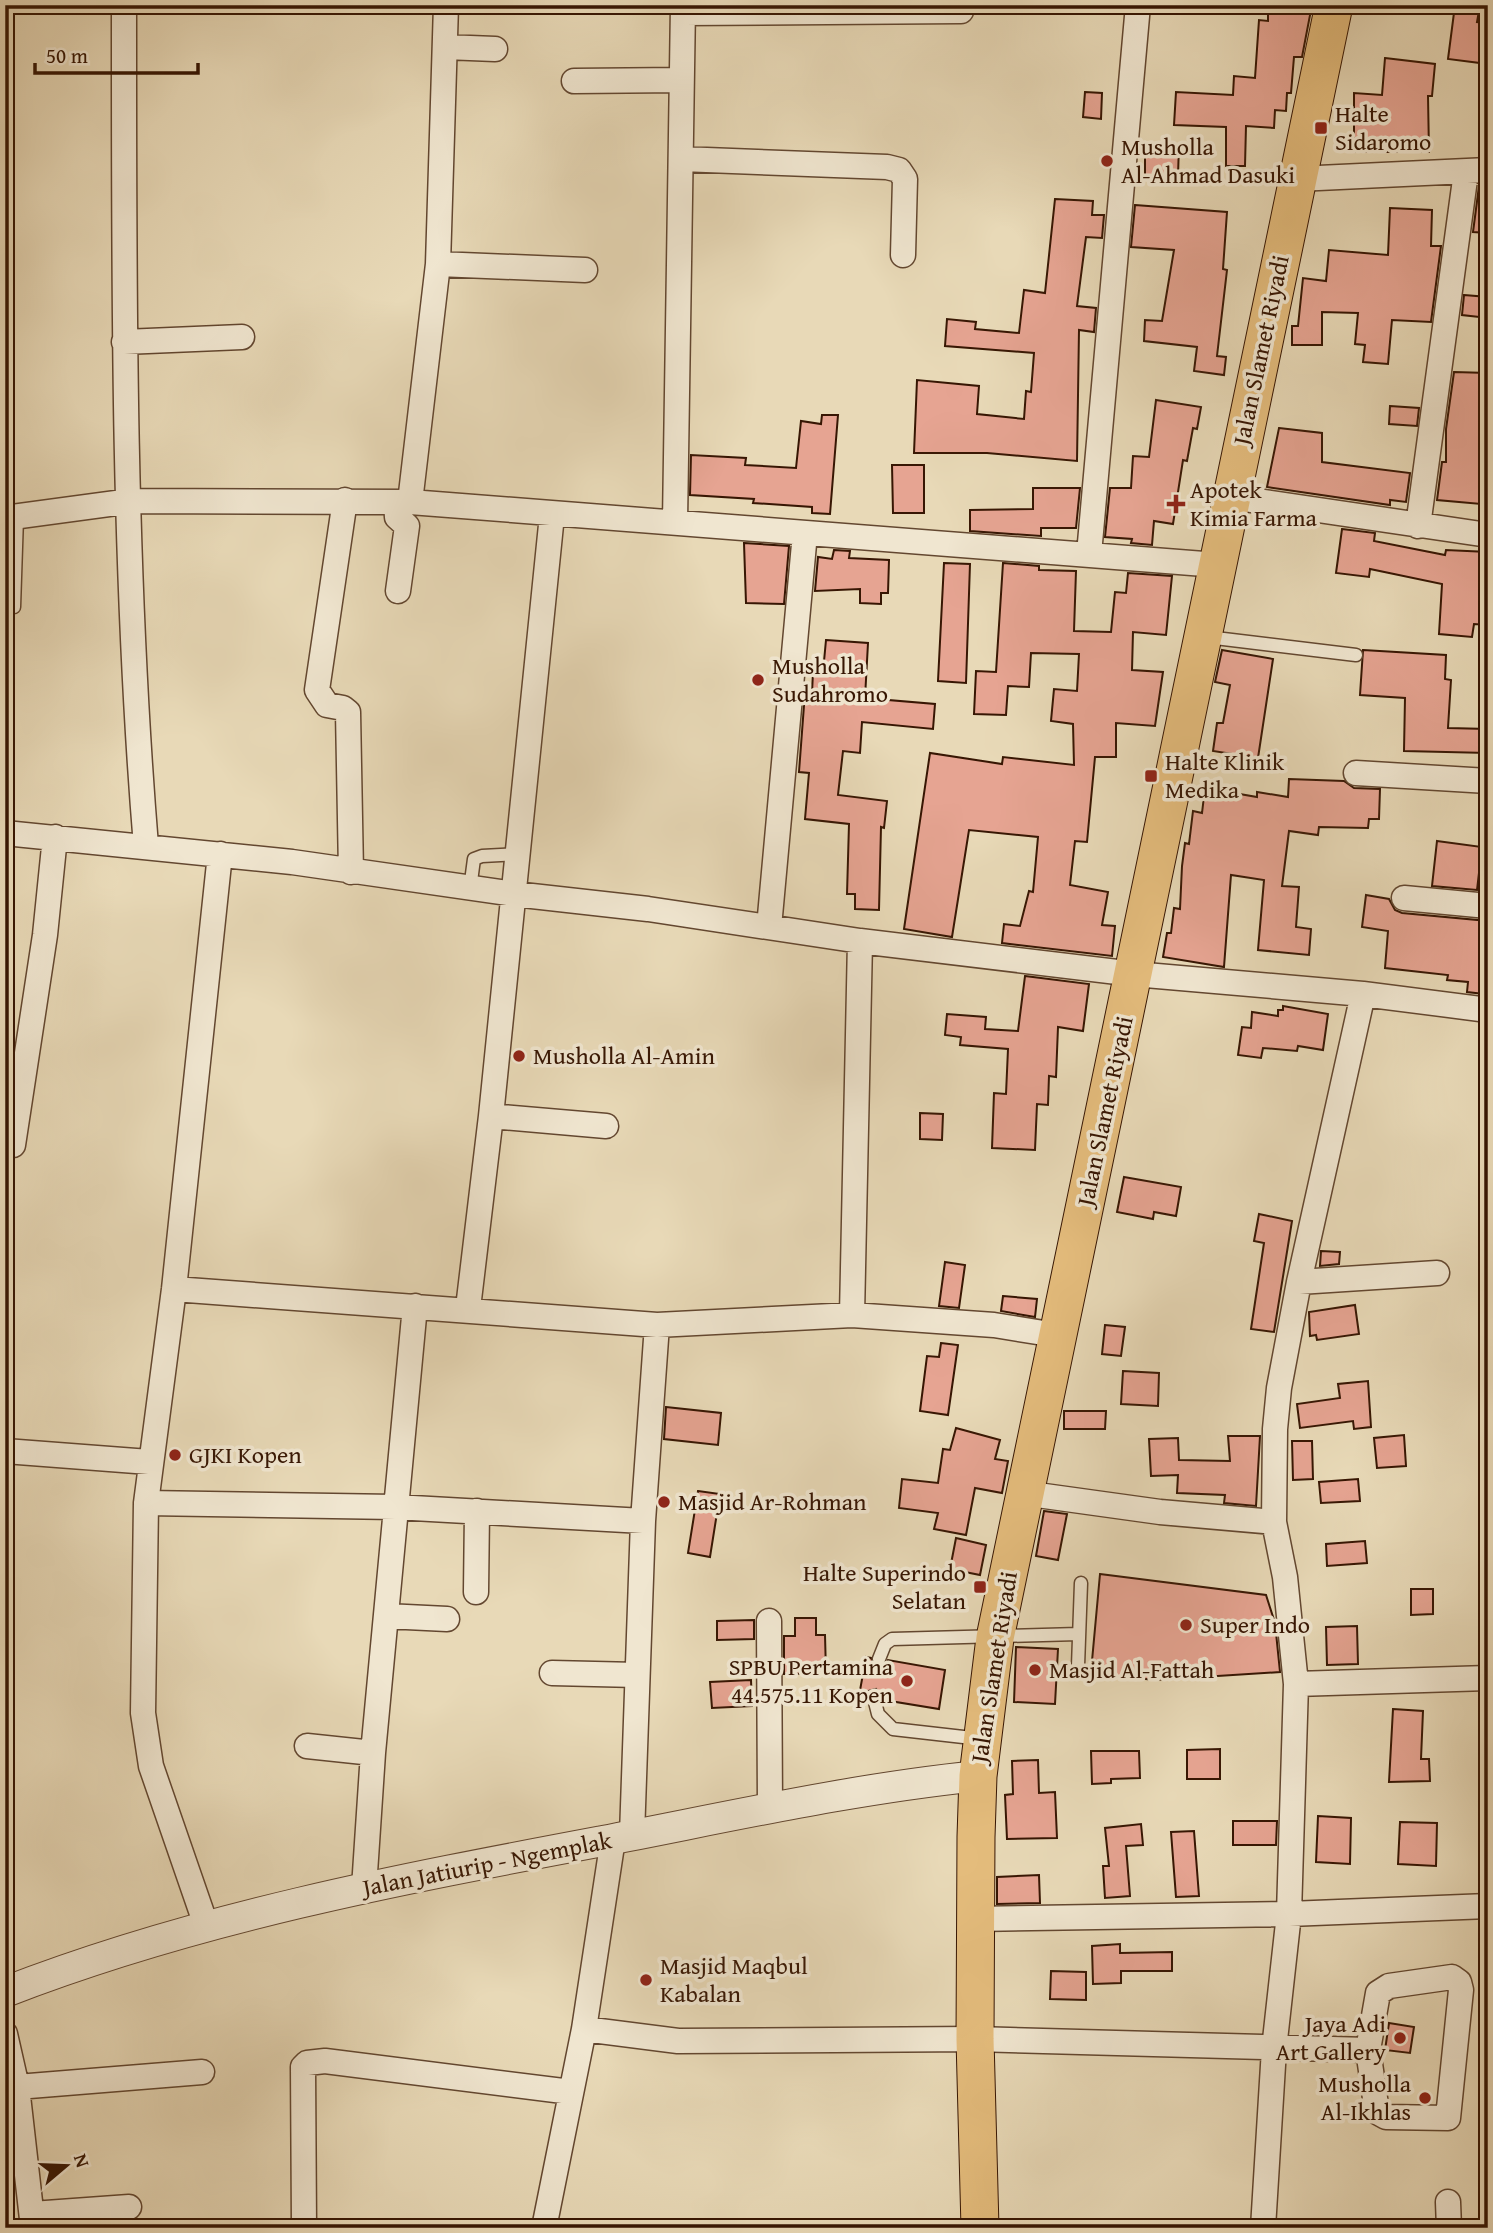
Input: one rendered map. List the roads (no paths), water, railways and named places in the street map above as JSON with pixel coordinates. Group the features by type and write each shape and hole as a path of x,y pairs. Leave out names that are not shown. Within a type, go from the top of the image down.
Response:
{"main road":[{"name":"Jalan Slamet Riyadi","path":"980,2228 975,2039 978,1776 995,1638 1334,5"}],"street":[{"path":"124,5 124,342 137,733 146,846"},
{"path":"398,591 407,526 397,517 403,502 438,264 446,5"},
{"path":"1089,554 1138,5"},
{"path":"675,522 683,9 961,11"},
{"path":"445,47 495,49"},
{"path":"574,81 681,80"},
{"path":"681,159 887,167 899,170 905,178 903,256"},
{"path":"1297,179 1477,171 1418,526"},
{"path":"438,264 585,270"},
{"path":"124,342 242,337"},
{"path":"1230,498 1488,535"},
{"path":"345,500 317,681 320,698 327,705 343,708 349,719 351,872"},
{"path":"11,518 131,501 403,502 1217,565"},
{"path":"468,1308 491,1116 552,515"},
{"path":"769,927 805,533"},
{"path":"1356,772 1488,781"},
{"path":"5,833 220,854 470,889 648,909 860,942 1134,974 1363,994 1488,1010"},
{"path":"13,1145 45,935 55,837"},
{"path":"206,1925 159,1794 146,1742 143,1682 149,1462 174,1289 220,854"},
{"path":"1404,898 1488,906"},
{"path":"852,1315 860,942"},
{"path":"1263,2228 1274,2049 1289,1914 1296,1684 1285,1577 1274,1522 1279,1388 1299,1282 1363,994"},
{"path":"491,1116 606,1126"},
{"path":"1299,1282 1437,1273"},
{"path":"174,1289 415,1307 468,1308 657,1325 852,1315 994,1325 1056,1335"},
{"path":"364,1888 373,1753 415,1307"},
{"path":"544,2228 623,1837 637,1675 643,1521 657,1325"},
{"path":"5,1451 149,1462"},
{"path":"1023,1493 1172,1513 1274,1522"},
{"path":"146,1503 395,1507 643,1521"},
{"path":"476,1592 477,1511"},
{"path":"386,1616 447,1619"},
{"path":"769,1621 770,1808"},
{"path":"552,1673 637,1675"},
{"path":"1296,1684 1488,1678"},
{"path":"307,1746 373,1753"},
{"name":"Jalan Jatiurip - Ngemplak","path":"5,1992 117,1951 206,1925 364,1888 827,1796 978,1776"},
{"path":"975,1919 1289,1914 1488,1906"},
{"path":"1452,1977 1460,1982 1448,2118 1386,2117 1377,2112 1368,2050 1378,1993 1389,1986 1452,1977"},
{"path":"584,2029 678,2041 975,2039 1368,2050"},
{"path":"5,2034 17,2087 32,2221 129,2207"},
{"path":"304,2228 303,2067 307,2063 325,2061 570,2092"},
{"path":"17,2087 202,2072"},
{"path":"1448,2202 1449,2228"}],"lane":[{"path":"11,518 14,607"},
{"path":"1203,637 1356,655"},
{"path":"470,889 474,859 518,854"},
{"path":"1078,1666 1081,1583"},
{"path":"879,1659 885,1644 892,1639 1078,1634"},
{"path":"874,1698 884,1724 893,1729 981,1739"}],"place":[{"name":"Halte Sidaromo","path":"1321,128"},
{"name":"Musholla Al-Ahmad Dasuki","path":"1107,161"},
{"name":"Apotek Kimia Farma","path":"1176,504"},
{"name":"Musholla Sudahromo","path":"758,680"},
{"name":"Halte Klinik Medika","path":"1151,776"},
{"name":"Musholla Al-Amin","path":"519,1056"},
{"name":"GJKI Kopen","path":"175,1455"},
{"name":"Masjid Ar-Rohman","path":"664,1502"},
{"name":"Halte Superindo Selatan","path":"980,1587"},
{"name":"Super Indo","path":"1186,1625"},
{"name":"Masjid Al-Fattah","path":"1035,1670"},
{"name":"SPBU Pertamina 44.575.11 Kopen","path":"907,1681"},
{"name":"Masjid Maqbul Kabalan","path":"646,1980"},
{"name":"Jaya Adi Art Gallery","path":"1400,2038"},
{"name":"Musholla Al-Ikhlas","path":"1425,2098"}]}
